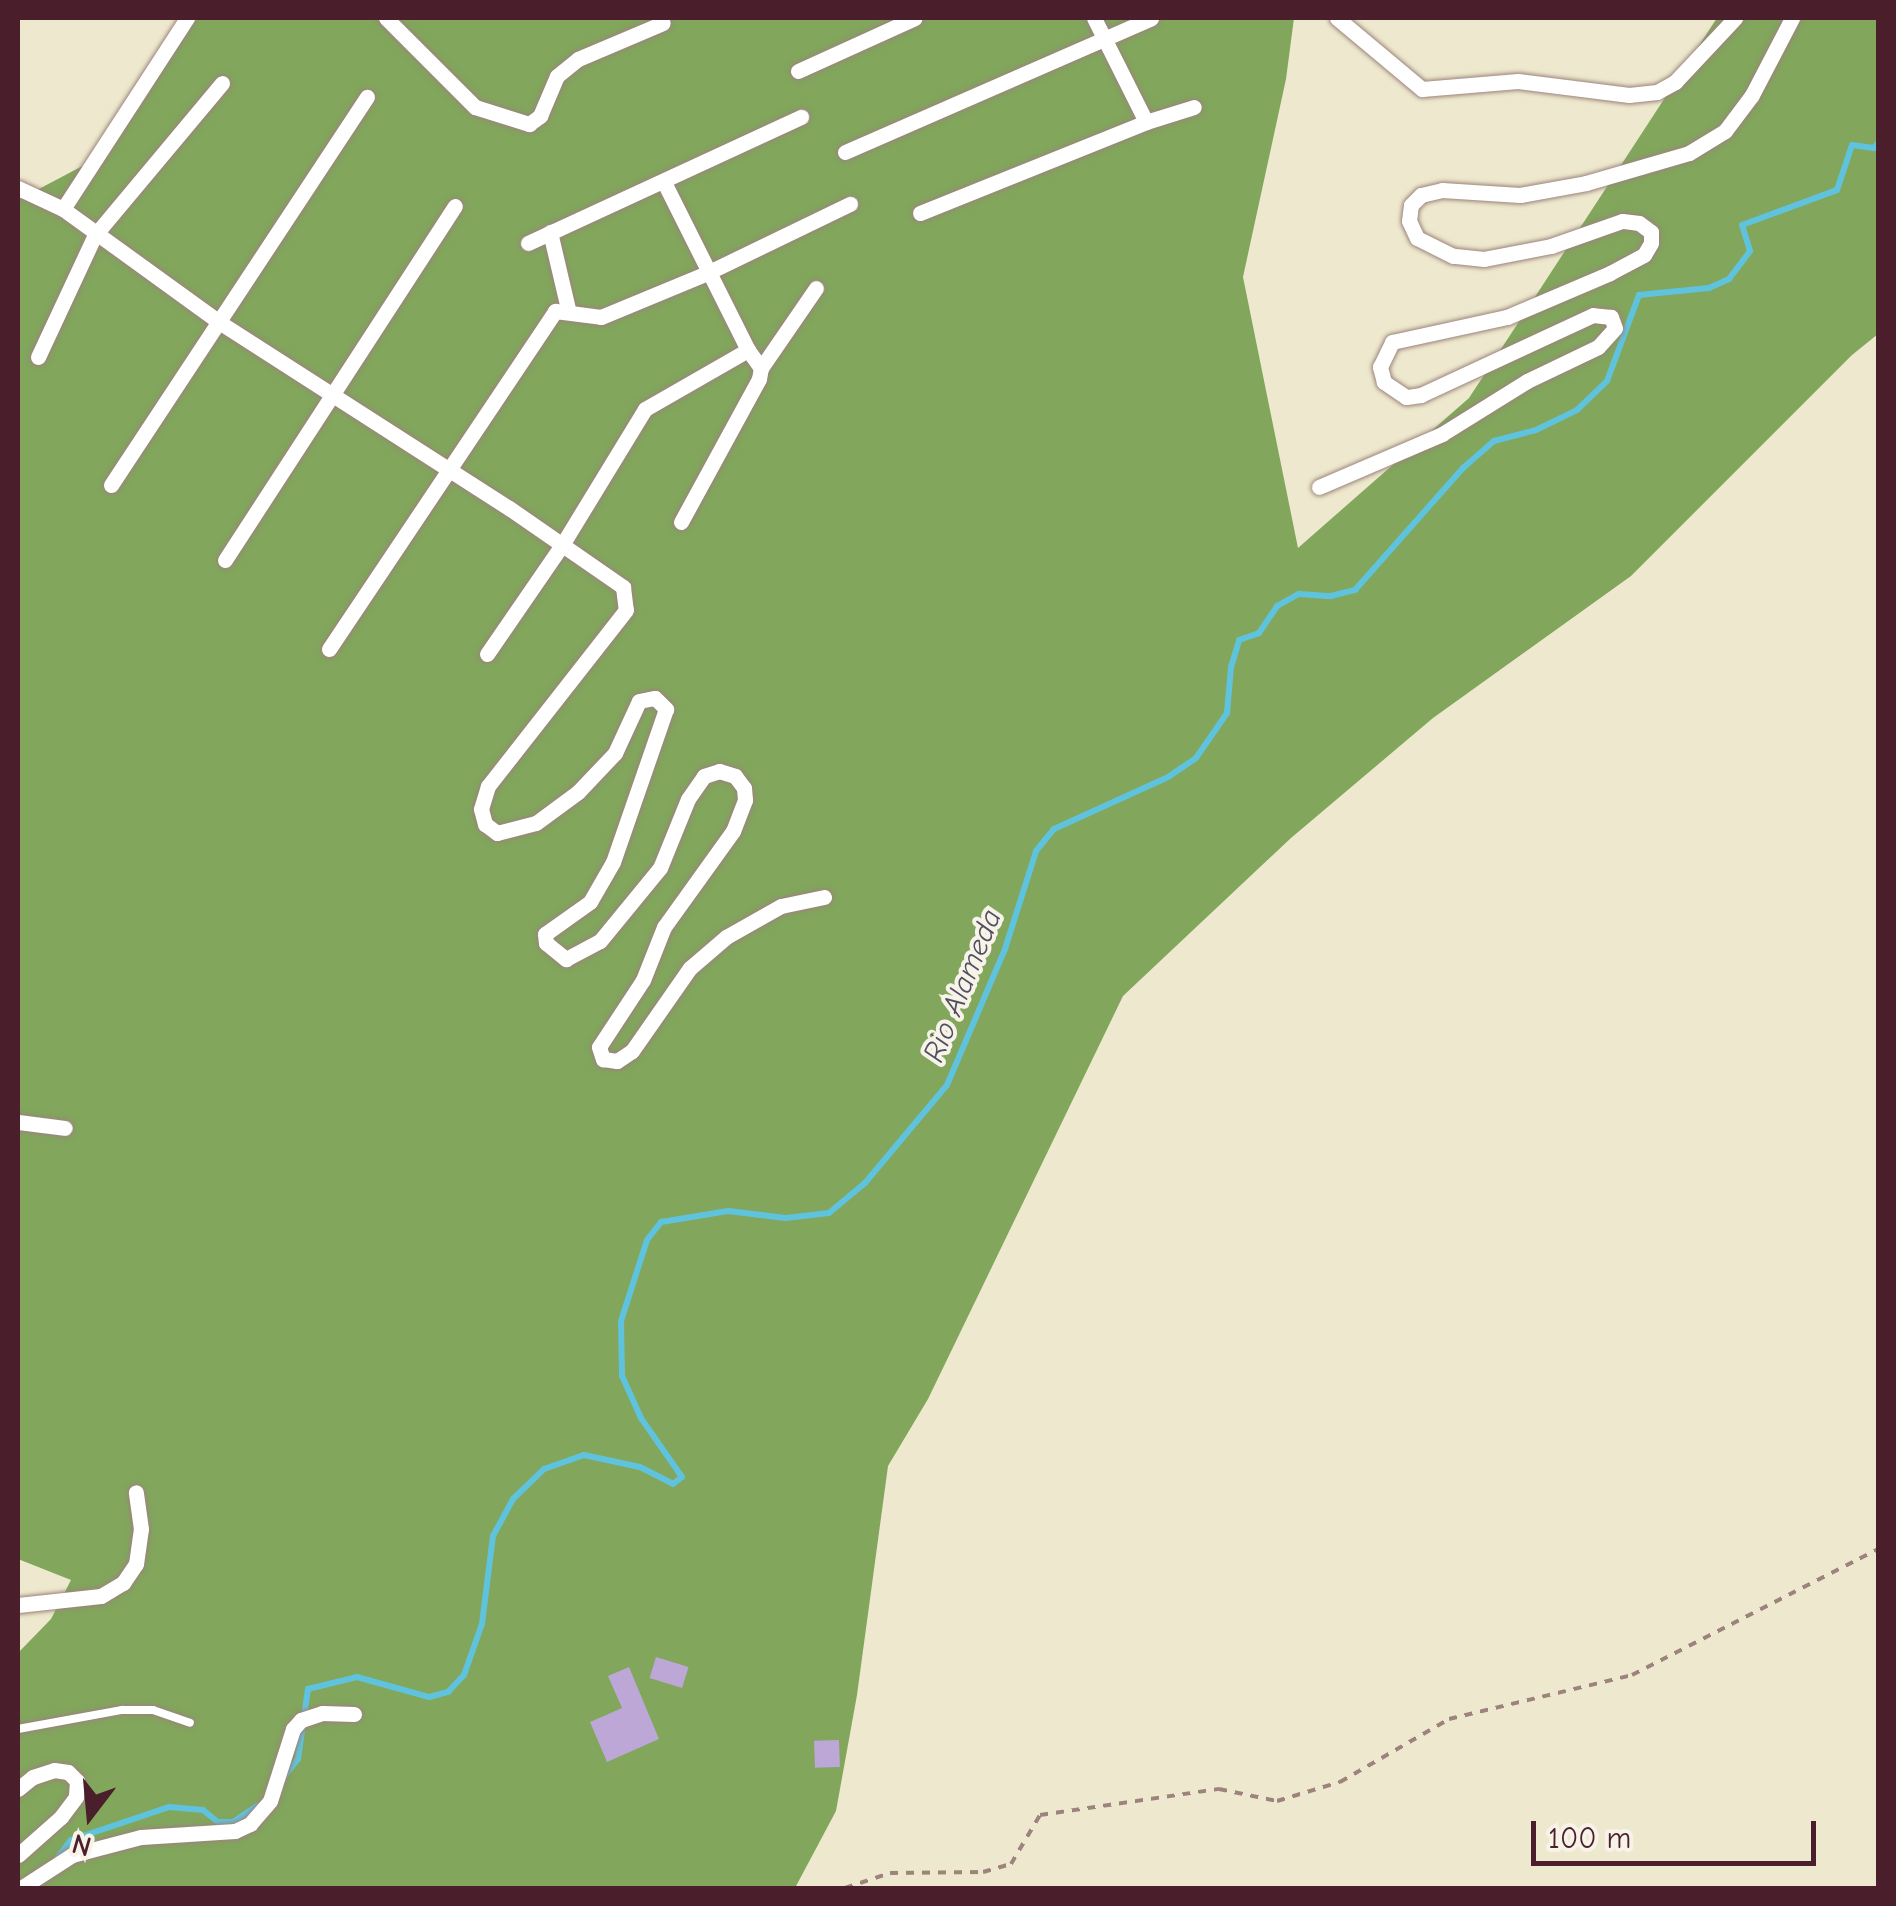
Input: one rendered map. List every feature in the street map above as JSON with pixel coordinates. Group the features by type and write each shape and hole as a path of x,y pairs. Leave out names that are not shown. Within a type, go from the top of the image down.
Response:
{"street":[{"path":"63,210 187,18"},
{"path":"386,18 475,107 529,124 540,116 557,76 578,59 663,22"},
{"path":"798,72 915,18"},
{"path":"1094,18 1146,122"},
{"path":"846,152 1151,18"},
{"path":"1337,18 1422,90 1518,80 1629,96 1657,92 1674,82 1734,18"},
{"path":"1319,487 1442,434 1526,381 1598,347 1615,328 1611,317 1593,316 1421,395 1406,397 1384,382 1380,367 1392,342 1507,317 1610,273 1644,255 1650,243 1651,232 1639,223 1622,221 1551,246 1484,259 1453,256 1417,238 1409,220 1411,205 1421,195 1442,190 1520,195 1586,183 1689,153 1725,131 1752,94 1792,18"},
{"path":"38,357 95,235 222,83"},
{"path":"111,484 368,98"},
{"path":"920,214 1146,122 1194,107"},
{"path":"528,243 800,117"},
{"path":"664,182 707,272 761,368"},
{"path":"18,188 63,210 219,322 624,587 629,601 595,652 488,786 481,809 485,824 498,833 536,823 578,792 615,753 639,702 655,698 666,710 613,862 590,902 550,928 546,943 566,959 600,941 660,868 688,799 704,776 719,771 735,776 744,788 745,800 733,831 664,928 643,980 598,1047 604,1059 617,1061 632,1052 690,968 726,937 781,906 824,896"},
{"path":"329,650 555,311 568,309 601,317 850,204"},
{"path":"225,560 455,206"},
{"path":"550,232 568,309"},
{"path":"681,522 759,379 761,368 816,288"},
{"path":"487,654 562,545 646,409 748,350"},
{"path":"18,1122 64,1128"},
{"path":"18,1604 101,1596 123,1584 136,1564 141,1529 136,1492"},
{"path":"21,1888 72,1855 141,1837 235,1830 250,1824 270,1801 294,1729 301,1720 322,1713 354,1714"},
{"path":"18,1789 33,1776 54,1770 68,1772 77,1781 76,1797 61,1818 18,1855"}],"lane":[{"path":"18,1729 122,1710 153,1710 190,1723"}],"path":[{"path":"845,1888 890,1872 983,1872 1011,1864 1040,1814 1220,1789 1277,1801 1340,1782 1450,1719 1632,1675 1878,1549"}],"green space":[{"path":"193,18 1294,18 1286,79 1243,277 1298,548 1469,398 1717,18 1878,18 1878,334 1852,355 1631,576 1433,718 1291,838 1123,996 928,1399 888,1466 857,1695 836,1811 795,1888 18,1888 18,1653 51,1619 71,1580 18,1559 18,200 90,162 138,109"}],"building":[{"path":"656,1657 689,1667 682,1688 650,1678"},
{"path":"629,1667 659,1739 607,1762 590,1722 622,1708 608,1676"},
{"path":"839,1740 840,1767 815,1768 814,1741"}],"waterway":[{"name":"Rio Alameda","path":"283,1778 298,1759 308,1689 357,1677 429,1697 448,1692 464,1675 482,1624 493,1536 513,1499 544,1469 584,1455 640,1467 673,1484 682,1477 641,1418 622,1376 621,1321 647,1240 661,1222 728,1211 786,1218 829,1213 865,1183 947,1085 1005,949 1036,851 1054,829 1168,777 1196,758 1227,713 1231,667 1239,640 1259,633 1277,606 1299,594 1331,596 1355,590 1463,468 1494,441 1536,430 1577,410 1607,381 1639,295 1709,288 1729,279 1750,251 1742,225 1837,190 1852,145 1874,148 1878,143"},
{"name":"Rio Alameda","path":"58,1857 71,1840 169,1807 203,1810 218,1822 233,1822 257,1806"}]}
